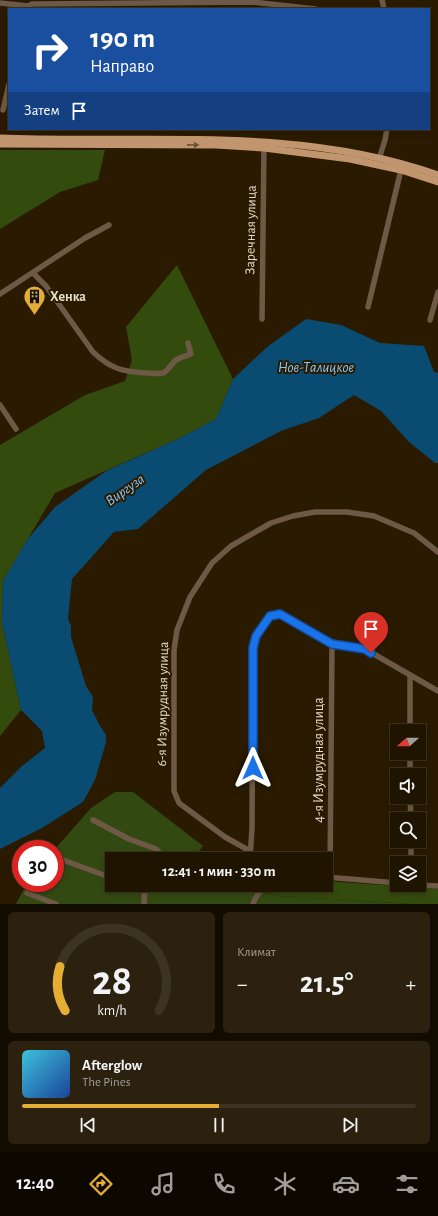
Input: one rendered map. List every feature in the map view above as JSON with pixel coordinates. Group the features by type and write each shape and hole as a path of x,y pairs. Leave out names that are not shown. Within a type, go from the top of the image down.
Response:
{"main road":[{"path":"0,138 192,139 320,148 403,164 438,175"},
{"path":"0,144 85,146 264,145 350,159 402,170 438,182"}],"street":[{"path":"0,3 28,5 187,1 252,2 307,8"},
{"path":"4,110 8,89"},
{"path":"380,159 387,130"},
{"name":"Заречная улица","path":"262,319 264,145"},
{"path":"368,307 402,170"},
{"path":"0,294 85,238 109,225"},
{"path":"32,273 46,286 93,352 101,360 116,369 136,372 162,373 170,368 177,359 191,354 188,343"},
{"path":"430,320 438,292"},
{"path":"0,405 16,430"},
{"name":"6-я Изумрудная улица","path":"250,851 224,837 179,803 174,791 174,650 177,630 190,597 212,563 231,546 271,523 293,516 315,512 347,512 374,516 414,533 438,552"},
{"path":"250,851 252,828 253,648 256,636 270,616 280,614 332,644 365,649 438,691"},
{"name":"4-я Изумрудная улица","path":"328,852 332,644"},
{"path":"410,674 410,724"},
{"path":"93,820 129,839 156,849 159,852"},
{"path":"64,860 105,875"},
{"path":"333,877 390,882"},
{"path":"426,885 438,886"},
{"path":"144,892 144,904"},
{"path":"253,904 260,892"},
{"path":"27,894 56,904"}],"green space":[{"path":"0,150 105,150 98,180 60,192 0,229"},
{"path":"177,265 233,379 216,419 180,438 55,493 3,581 2,622 21,710 0,736 0,445 85,395 125,381 132,360 126,327"},
{"path":"115,792 133,792 203,846 198,852 105,852 105,892 259,892 280,896 411,904 16,904 22,892 64,892 63,840 91,808"},
{"path":"333,882 390,886 390,892 426,892 426,888 438,889 438,904 411,904 280,896 263,892 333,892"}],"water":[{"name":"Нов-Талицкое","path":"306,319 341,325 380,343 424,346 434,372 438,373 438,463 435,463 409,442 381,411 354,395 319,418 281,431 206,470 138,529 114,532 72,579 68,619 71,626 71,637 86,686 93,697 92,710 106,735 106,742 95,780 83,802 42,828 18,840 12,840 12,843 0,849 0,788 22,766 45,748 42,731 21,710 2,622 3,581 27,540 55,507 106,471 180,438 216,419 233,379 267,347"}],"place":[{"name":"Хенка","path":"34,316"}],"route":[{"path":"253,768 253,648 256,636 270,616 280,614 332,644 365,649 371,653"}],"water label":[{"name":"Виргуза","path":"125,490"}]}
